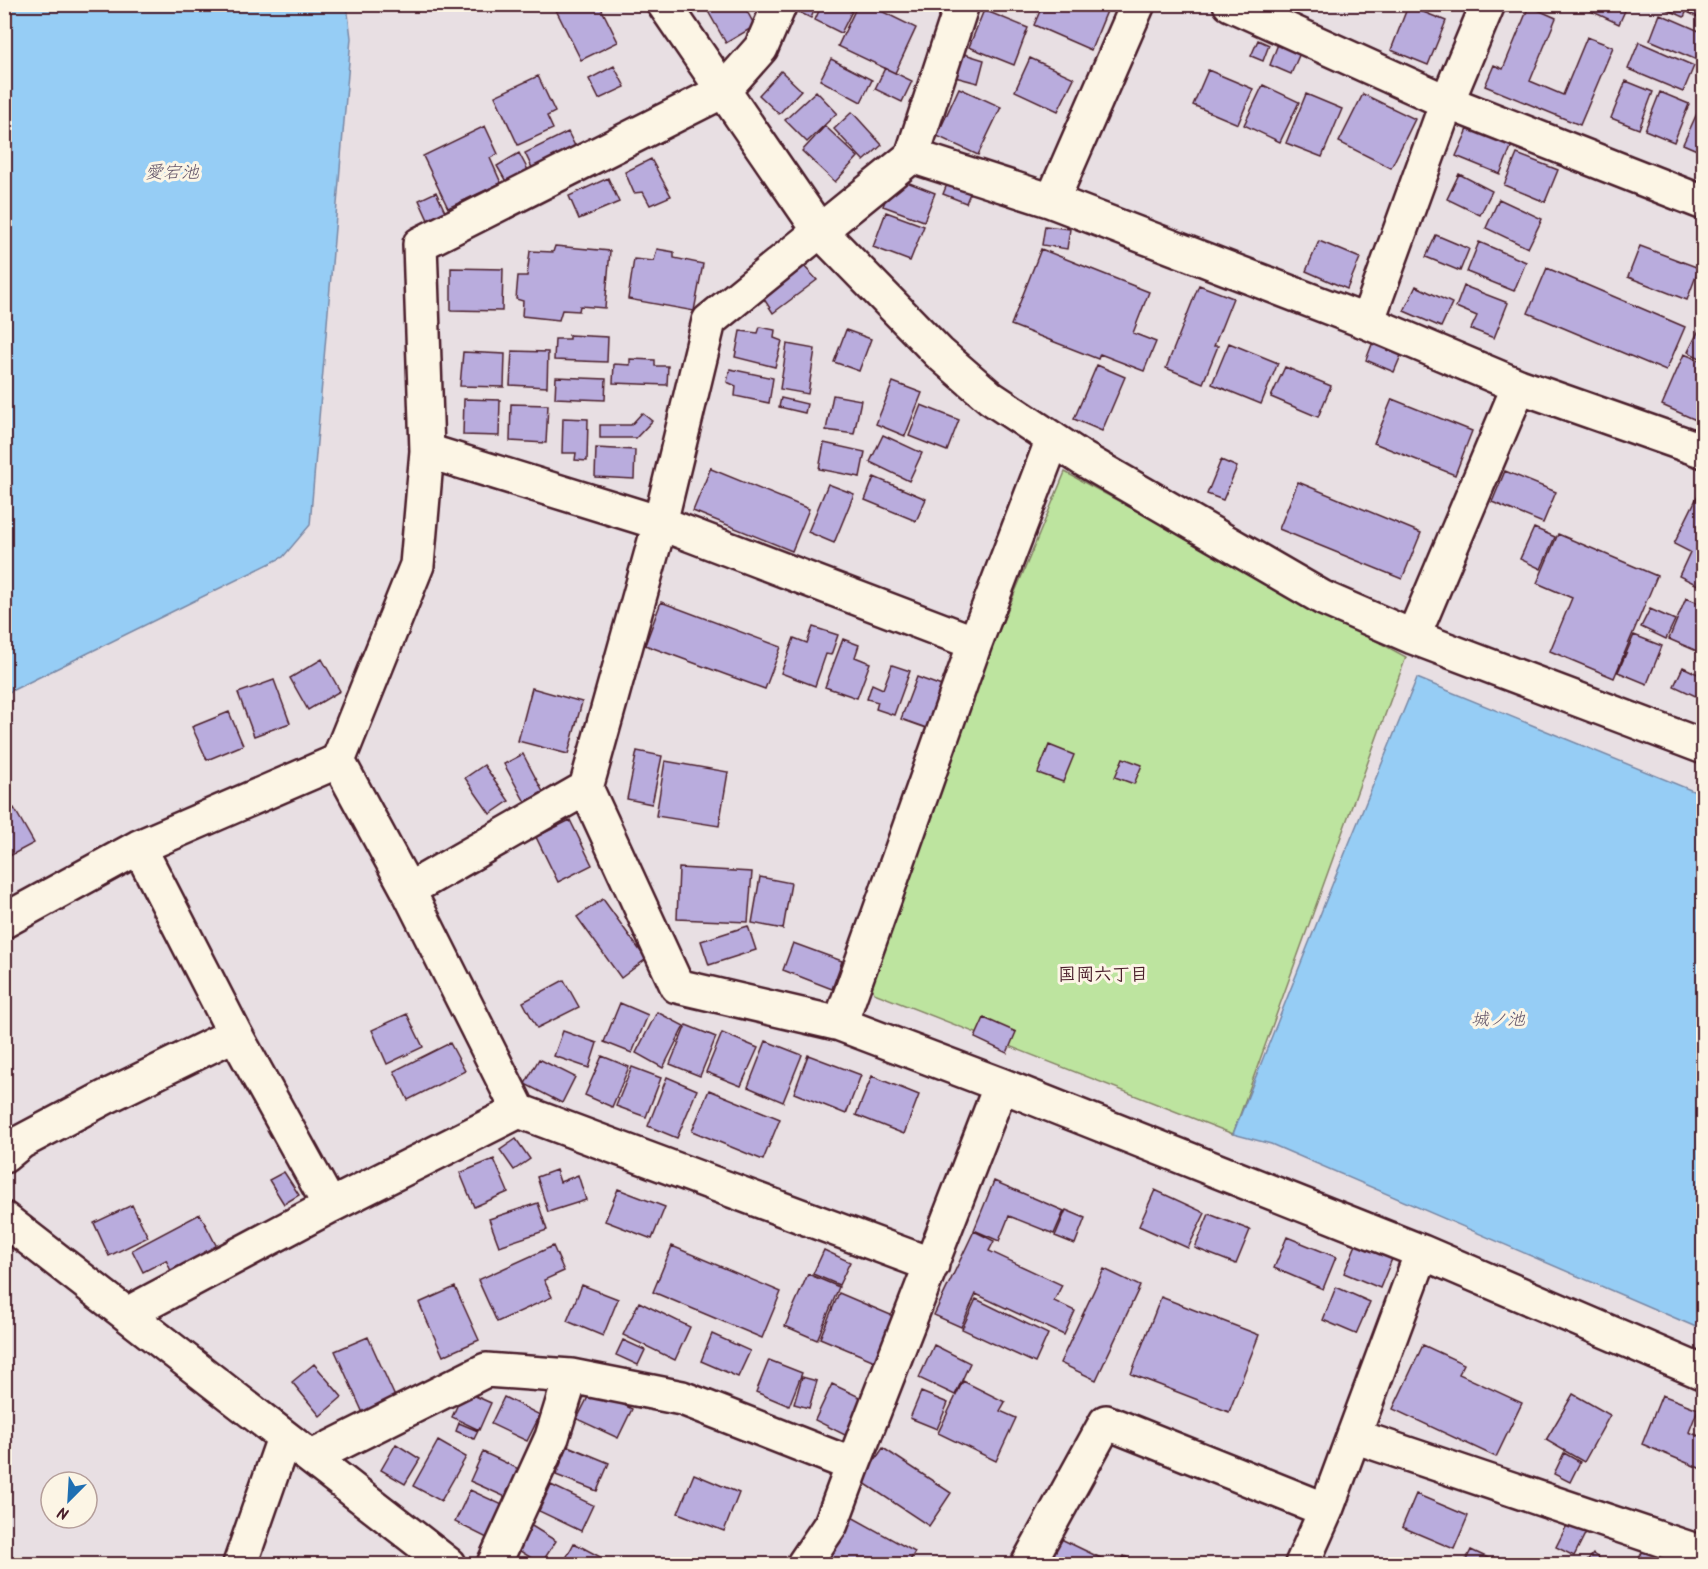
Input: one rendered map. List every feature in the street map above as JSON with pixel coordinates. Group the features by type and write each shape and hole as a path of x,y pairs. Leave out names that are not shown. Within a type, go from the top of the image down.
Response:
{"street":[{"path":"664,4 819,230 939,353 991,398 1083,459 1323,598 1413,637 1704,747"},
{"path":"4,921 139,847 338,760 417,565 426,452 420,244 723,91 760,48 780,4"},
{"path":"962,4 912,156 709,321 660,523 586,788 677,986 840,1024 1001,1085 1422,1252 1704,1373"},
{"path":"1052,201 1138,4"},
{"path":"1230,4 1447,102 1704,202"},
{"path":"1367,322 1447,102 1488,4"},
{"path":"912,156 1052,201 1367,322 1519,387 1704,451"},
{"path":"1413,637 1519,387"},
{"path":"840,1024 975,643 1053,439"},
{"path":"426,452 660,523 975,643"},
{"path":"338,760 408,890 519,1111 932,1265"},
{"path":"408,890 586,788"},
{"path":"139,847 235,1034 330,1206"},
{"path":"4,1156 21,1142 104,1098 235,1034"},
{"path":"804,1564 831,1524 1001,1085"},
{"path":"127,1314 330,1206 519,1111"},
{"path":"4,1219 448,1564"},
{"path":"1302,1564 1326,1510 1422,1252"},
{"path":"312,1457 486,1370 571,1376 682,1398 853,1464"},
{"path":"494,1564 552,1437 571,1376"},
{"path":"1028,1564 1106,1422 1326,1510"},
{"path":"1354,1436 1693,1550 1704,1559"},
{"path":"240,1564 284,1438"}],"green space":[{"path":"1065,472 1406,657 1233,1134 874,993 863,957"}],"water":[{"name":"愛宕池","path":"5,4 347,5 351,38 310,525 283,557 5,694"},
{"name":"城ノ池","path":"1417,678 1703,795 1703,1330 1271,1144 1233,1134"}],"building":[{"path":"553,4 599,4 618,42 581,60"},
{"path":"708,4 743,4 755,26 726,43 705,6"},
{"path":"787,4 817,4 811,18 786,6"},
{"path":"822,4 838,4 852,11 841,33 815,20"},
{"path":"858,4 867,4 916,28 895,73 838,46"},
{"path":"1043,4 1093,4 1107,11 1091,50 1034,25"},
{"path":"1576,4 1628,4 1619,24"},
{"path":"1655,4 1690,4 1684,17"},
{"path":"1693,4 1704,4 1704,20 1689,13"},
{"path":"1408,6 1446,21 1428,65 1391,50"},
{"path":"1529,6 1556,18 1530,81 1563,95 1587,37 1613,47 1580,125 1485,86 1494,65 1503,69"},
{"path":"984,10 1028,28 1014,65 969,47"},
{"path":"1660,14 1704,33 1704,44 1697,60 1650,40"},
{"path":"1258,40 1269,45 1263,61 1251,56"},
{"path":"1639,42 1694,66 1683,92 1628,69"},
{"path":"1278,44 1300,53 1291,74 1270,65"},
{"path":"958,52 984,60 978,83 951,76"},
{"path":"1030,58 1074,78 1058,111 1015,91"},
{"path":"831,59 872,80 861,102 820,80"},
{"path":"614,66 625,87 599,99 589,79"},
{"path":"885,68 912,81 902,102 875,89"},
{"path":"1208,70 1253,89 1238,124 1193,105"},
{"path":"781,71 801,90 779,114 759,95"},
{"path":"538,76 555,112 547,116 553,129 518,145 495,96"},
{"path":"1626,81 1653,92 1639,129 1611,118"},
{"path":"1263,85 1299,102 1280,142 1244,125"},
{"path":"959,88 1001,107 978,155 937,136"},
{"path":"816,91 837,113 807,142 785,120"},
{"path":"1660,92 1689,104 1674,142 1645,130"},
{"path":"1306,94 1342,109 1322,157 1286,143"},
{"path":"1363,94 1415,119 1391,168 1339,142"},
{"path":"1704,98 1704,153 1683,144"},
{"path":"852,112 882,145 864,161 834,129"},
{"path":"485,126 498,154 490,158 501,183 448,208 423,156"},
{"path":"825,126 858,157 835,182 802,151"},
{"path":"1469,127 1512,145 1500,174 1456,156"},
{"path":"568,132 578,152 535,174 525,153"},
{"path":"519,153 530,174 508,185 497,166"},
{"path":"1517,154 1558,170 1545,202 1504,185"},
{"path":"651,159 671,196 650,205 643,192 634,193 625,172"},
{"path":"1459,174 1492,191 1480,215 1447,199"},
{"path":"894,177 935,193 924,221 883,206"},
{"path":"950,177 973,186 966,203 943,194"},
{"path":"608,178 619,202 579,219 569,196"},
{"path":"436,192 446,214 429,222 419,200"},
{"path":"1499,199 1542,219 1528,248 1486,228"},
{"path":"886,212 924,226 910,261 873,247"},
{"path":"1045,226 1070,229 1067,249 1042,245"},
{"path":"1436,235 1469,249 1460,271 1426,257"},
{"path":"1319,241 1360,258 1347,289 1306,271"},
{"path":"1479,242 1526,262 1514,291 1467,272"},
{"path":"555,246 610,251 605,308 580,306 579,311 562,310 559,320 522,316 523,301 516,299 518,276 527,276 530,251 553,252"},
{"path":"1640,246 1699,268 1687,300 1628,277"},
{"path":"657,249 674,252 674,258 703,264 694,311 628,299 634,259 654,261"},
{"path":"1041,249 1149,292 1133,333 1156,342 1144,371 1100,354 1098,359 1011,325"},
{"path":"803,265 817,280 773,313 762,296"},
{"path":"451,268 503,269 502,311 451,310"},
{"path":"1547,268 1685,327 1666,371 1528,313"},
{"path":"1199,285 1233,298 1214,346 1218,346 1203,383 1166,368"},
{"path":"1416,286 1452,303 1441,327 1404,311"},
{"path":"1464,286 1508,303 1494,338 1471,329 1477,316 1456,307"},
{"path":"1704,320 1704,360 1688,352"},
{"path":"760,327 775,330 774,338 782,341 775,367 735,357 740,331 758,333"},
{"path":"846,330 871,339 859,371 834,362"},
{"path":"1376,334 1405,346 1394,372 1366,360"},
{"path":"569,335 608,337 607,362 554,360 555,339 569,339"},
{"path":"1229,343 1278,363 1261,404 1212,384"},
{"path":"787,344 815,349 808,394 780,389"},
{"path":"512,351 548,352 547,387 510,385"},
{"path":"463,352 505,354 504,387 460,386"},
{"path":"1684,354 1704,362 1704,403 1696,420 1662,405"},
{"path":"630,359 655,360 655,366 668,366 667,385 613,383 614,364 630,365"},
{"path":"1097,365 1125,377 1102,431 1074,419"},
{"path":"1285,367 1331,386 1318,417 1271,397"},
{"path":"730,369 773,378 769,403 735,396 736,386 727,382"},
{"path":"556,377 606,379 605,400 555,398"},
{"path":"893,382 922,393 905,436 876,424"},
{"path":"833,395 861,400 854,434 826,430"},
{"path":"781,398 807,404 805,413 779,407"},
{"path":"464,399 500,400 499,436 463,435"},
{"path":"1392,399 1472,431 1455,475 1374,443"},
{"path":"511,404 548,405 546,443 510,441"},
{"path":"921,405 959,420 947,451 909,436"},
{"path":"642,413 652,421 636,438 600,438 600,425 631,425"},
{"path":"563,418 588,419 587,461 575,460 576,453 562,453"},
{"path":"883,435 922,453 909,481 870,462"},
{"path":"824,443 865,452 860,477 819,469"},
{"path":"596,448 635,450 634,479 595,477"},
{"path":"1221,460 1237,467 1223,500 1207,494"},
{"path":"711,467 711,469 809,509 792,551 693,511"},
{"path":"1505,471 1556,492 1543,523 1492,502"},
{"path":"874,477 926,499 916,521 865,500"},
{"path":"1298,482 1421,533 1402,579 1279,529"},
{"path":"828,484 854,494 834,543 808,532"},
{"path":"1699,493 1704,496 1704,588 1679,576 1690,552 1674,544"},
{"path":"1534,528 1555,537 1541,569 1520,559"},
{"path":"1558,534 1657,576 1614,678 1550,651 1572,598 1537,583"},
{"path":"1686,598 1704,605 1704,654 1669,639"},
{"path":"661,602 781,647 765,689 645,645"},
{"path":"1650,609 1675,620 1666,639 1641,627"},
{"path":"813,627 838,635 831,655 826,654 815,686 781,673 794,638 807,643"},
{"path":"1634,635 1662,646 1647,684 1618,672"},
{"path":"843,639 859,645 855,657 870,663 857,698 825,687"},
{"path":"322,659 340,691 308,710 290,678"},
{"path":"892,665 910,671 894,715 876,709 878,702 867,699 872,684 883,689"},
{"path":"1683,667 1704,677 1704,691 1700,698 1674,686"},
{"path":"917,677 947,688 932,730 901,719"},
{"path":"274,680 290,723 254,736 238,693"},
{"path":"532,688 582,702 568,754 518,741"},
{"path":"229,712 243,745 207,760 192,727"},
{"path":"1049,745 1074,755 1063,782 1038,773"},
{"path":"637,751 662,756 652,804 627,799"},
{"path":"523,754 543,792 525,802 504,764"},
{"path":"1123,758 1142,765 1134,784 1115,777"},
{"path":"665,761 728,772 719,826 656,816"},
{"path":"484,765 509,801 490,814 465,778"},
{"path":"14,808 34,843 4,859 4,813"},
{"path":"570,820 592,865 558,882 536,837"},
{"path":"679,868 752,872 748,922 677,919"},
{"path":"760,877 791,883 783,929 752,923"},
{"path":"603,899 646,959 621,978 577,917"},
{"path":"748,926 756,950 709,965 701,941"},
{"path":"793,943 842,961 832,989 783,970"},
{"path":"564,980 579,1007 537,1028 523,1002"},
{"path":"620,1003 648,1015 632,1053 604,1042"},
{"path":"657,1012 684,1026 663,1068 636,1053"},
{"path":"407,1014 423,1047 387,1064 372,1030"},
{"path":"984,1018 1016,1032 1007,1053 975,1038"},
{"path":"686,1025 716,1037 700,1076 670,1064"},
{"path":"563,1031 597,1043 589,1068 554,1056"},
{"path":"722,1033 758,1048 741,1086 706,1072"},
{"path":"766,1041 802,1055 783,1102 748,1087"},
{"path":"450,1043 465,1071 408,1100 394,1071"},
{"path":"808,1055 861,1075 846,1114 794,1093"},
{"path":"602,1056 629,1067 612,1107 585,1095"},
{"path":"539,1059 575,1077 562,1103 525,1084"},
{"path":"632,1067 661,1078 646,1117 616,1106"},
{"path":"872,1076 919,1095 904,1134 856,1115"},
{"path":"667,1077 697,1090 677,1138 648,1126"},
{"path":"709,1090 780,1119 763,1160 692,1131"},
{"path":"516,1139 530,1159 514,1170 500,1150"},
{"path":"494,1159 508,1192 474,1207 460,1173"},
{"path":"556,1170 560,1182 578,1175 586,1200 548,1212 537,1177"},
{"path":"284,1172 299,1195 284,1204 269,1180"},
{"path":"994,1181 1064,1211 1054,1234 1009,1216 999,1241 974,1230"},
{"path":"618,1189 665,1207 652,1239 605,1221"},
{"path":"1155,1190 1205,1213 1188,1248 1139,1226"},
{"path":"538,1203 547,1230 499,1246 489,1219"},
{"path":"132,1205 148,1237 109,1256 94,1223"},
{"path":"1066,1210 1085,1218 1075,1244 1055,1236"},
{"path":"200,1214 217,1247 171,1271 166,1260 143,1272 132,1250"},
{"path":"1209,1214 1250,1230 1236,1264 1195,1248"},
{"path":"974,1231 994,1241 989,1251 1062,1285 1054,1301 1075,1311 1064,1335 976,1294 961,1327 934,1315"},
{"path":"1287,1237 1336,1257 1323,1289 1274,1268"},
{"path":"1358,1240 1394,1254 1380,1288 1344,1273"},
{"path":"553,1246 564,1271 544,1280 552,1297 497,1322 478,1280"},
{"path":"672,1246 781,1292 762,1338 653,1292"},
{"path":"824,1250 850,1262 839,1285 813,1274"},
{"path":"1104,1269 1140,1286 1096,1380 1060,1363"},
{"path":"808,1274 839,1287 817,1340 785,1326"},
{"path":"582,1285 618,1299 603,1336 567,1321"},
{"path":"455,1287 479,1340 443,1356 419,1303"},
{"path":"1336,1287 1370,1302 1356,1334 1323,1320"},
{"path":"839,1293 907,1322 889,1367 820,1338"},
{"path":"1161,1297 1259,1335 1229,1412 1131,1374"},
{"path":"976,1299 1048,1334 1035,1363 962,1329"},
{"path":"639,1302 690,1327 675,1360 623,1335"},
{"path":"712,1334 750,1351 738,1377 701,1361"},
{"path":"368,1337 396,1399 363,1413 335,1351"},
{"path":"623,1340 645,1350 638,1365 616,1355"},
{"path":"934,1345 970,1363 955,1395 919,1378"},
{"path":"1423,1345 1464,1364 1459,1374 1522,1403 1496,1457 1393,1409"},
{"path":"769,1360 802,1373 789,1406 756,1392"},
{"path":"314,1364 342,1397 320,1416 292,1382"},
{"path":"802,1377 817,1381 809,1408 794,1404"},
{"path":"963,1381 1005,1402 1000,1411 1016,1418 996,1461 938,1433"},
{"path":"832,1384 868,1401 851,1438 815,1420"},
{"path":"592,1389 632,1409 618,1438 577,1419"},
{"path":"464,1391 491,1403 479,1430 452,1417"},
{"path":"921,1392 948,1403 937,1429 910,1418"},
{"path":"1573,1394 1610,1415 1584,1462 1546,1440"},
{"path":"1662,1395 1698,1409 1689,1432 1704,1438 1704,1470 1642,1444"},
{"path":"504,1397 540,1415 527,1441 491,1424"},
{"path":"459,1423 478,1431 474,1439 456,1431"},
{"path":"438,1441 466,1457 441,1501 413,1486"},
{"path":"396,1444 420,1459 405,1484 381,1470"},
{"path":"568,1446 609,1463 597,1491 556,1475"},
{"path":"883,1448 951,1493 929,1526 861,1481"},
{"path":"483,1452 523,1471 510,1499 470,1481"},
{"path":"1564,1453 1580,1462 1570,1482 1554,1474"},
{"path":"694,1474 739,1493 724,1531 678,1513"},
{"path":"551,1485 593,1505 581,1531 539,1511"},
{"path":"470,1490 509,1508 493,1541 455,1522"},
{"path":"1416,1494 1468,1516 1454,1549 1402,1527"},
{"path":"839,1510 915,1552 908,1564 833,1564 815,1554"},
{"path":"1569,1521 1587,1530 1574,1556 1556,1547"},
{"path":"527,1523 556,1541 541,1564 512,1546"},
{"path":"1059,1538 1113,1564 1046,1564"},
{"path":"574,1543 606,1560 604,1564 563,1564"},
{"path":"1645,1547 1681,1564 1636,1564"},
{"path":"1471,1550 1501,1564 1464,1564"},
{"path":"1593,1554 1607,1564 1585,1564"},
{"path":"1124,1556 1141,1564 1120,1564"}],"district":[{"name":"国岡六丁目","path":"1103,974"}]}
